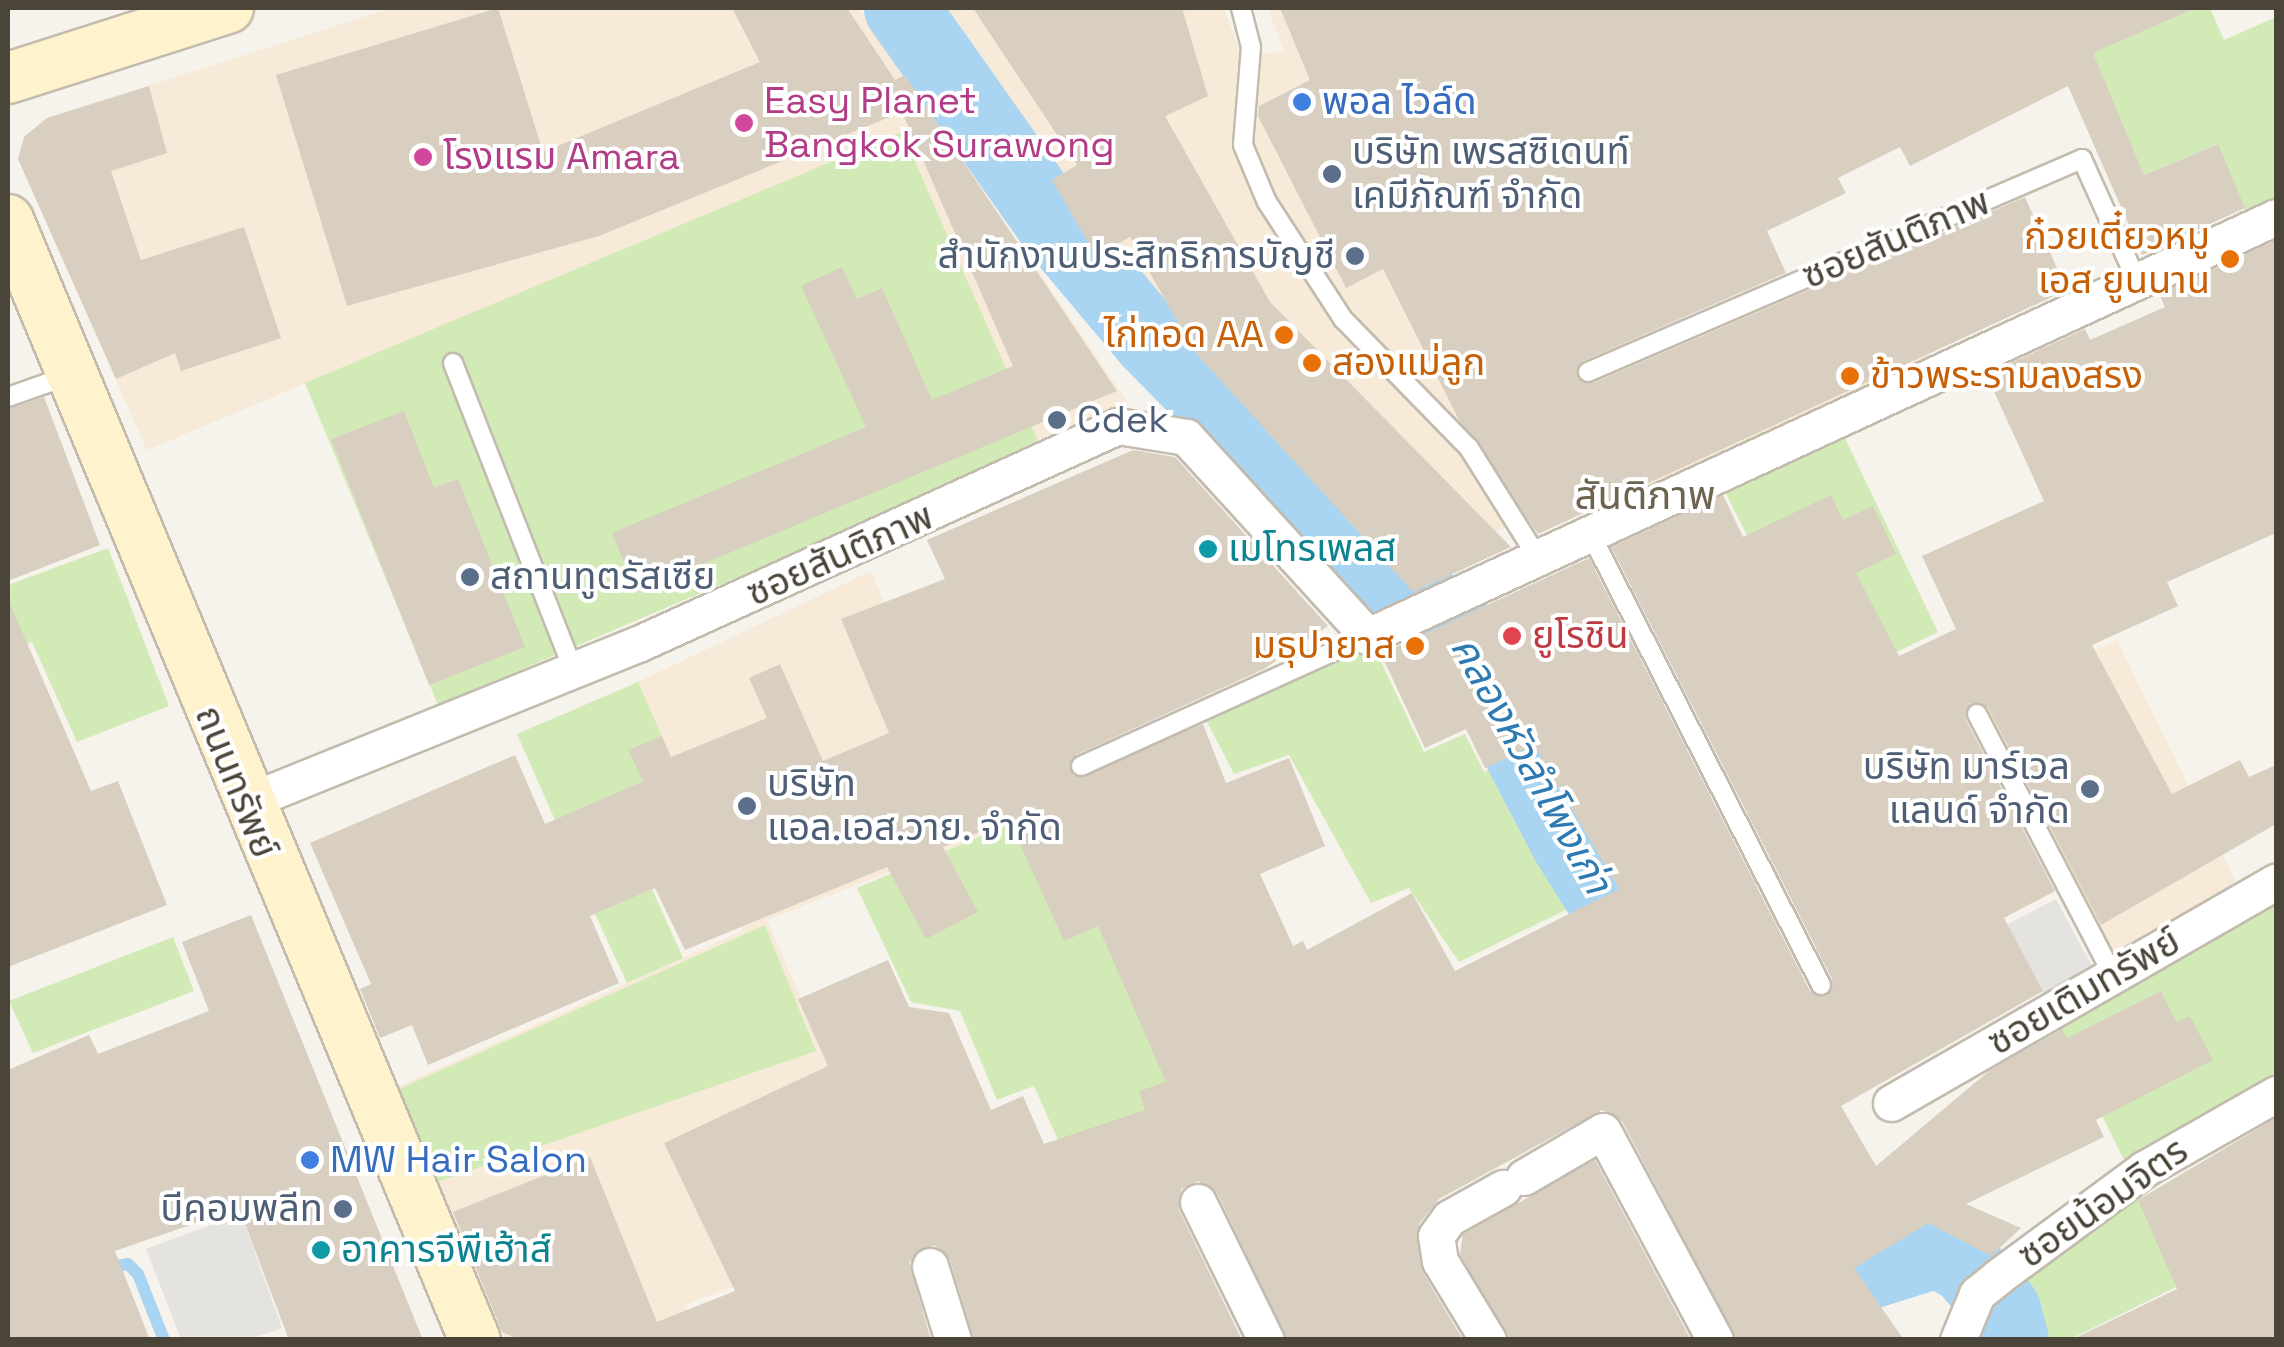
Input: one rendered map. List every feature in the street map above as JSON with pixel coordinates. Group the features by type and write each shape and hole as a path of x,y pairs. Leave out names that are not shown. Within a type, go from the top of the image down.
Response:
{"street":[{"path":"8,78 177,15 228,8"},
{"path":"1381,630 1588,531 2276,217"},
{"name":"ถนนทรัพย์","path":"8,220 244,803 474,1340"},
{"name":"ซอยสันติภาพ","path":"244,803 574,670 1118,426 1186,437 1381,630"},
{"name":"ซอยเติมทรัพย์","path":"1890,1104 2276,882"},
{"name":"ซอยน้อมจิตร","path":"1958,1340 1988,1285 2144,1169 2276,1094"},
{"path":"1488,1340 1440,1261 1436,1236 1449,1218 1604,1131 1715,1340"},
{"path":"1198,1202 1266,1340"},
{"path":"930,1266 954,1340"}],"lane":[{"path":"1240,8 1251,47 1243,145 1267,202 1344,320 1470,448 1536,555"},
{"name":"ซอยสันติภาพ","path":"1588,372 2082,159 2136,279"},
{"path":"453,363 574,670"},
{"path":"8,397 70,375"},
{"path":"1588,531 1821,985"},
{"path":"1082,766 1381,630"},
{"path":"1977,714 2113,975"}],"shaded area":[{"path":"392,8 858,8 1129,404 1041,448 902,133 147,450 18,159 24,137 47,118"},
{"path":"933,8 1224,8 1241,56 1284,52 1268,8 1412,8 1337,41 1567,180 1647,352 1877,251 1930,360 1629,496 1504,528 1398,582 1193,350 1088,250"},
{"path":"871,571 981,836 767,920 899,1223 685,1305 697,1339 506,1339 389,1091 742,931 638,682"},
{"path":"2117,641 2240,890 2113,964 1970,701"},
{"path":"2056,899 2098,977 2048,1001 2032,971 1962,948"},
{"path":"241,1214 282,1328 250,1339 181,1339 146,1249"}],"green space":[{"path":"2073,8 2105,8 2120,41 2196,8 2210,8 2224,40 2276,17 2276,202 2247,215 2217,144 2144,175"},
{"path":"902,132 1041,448 438,705 305,383"},
{"path":"1842,432 1938,632 1824,687 1720,482"},
{"path":"108,548 169,706 77,742 32,642 8,652 8,585"},
{"path":"1373,645 1424,752 1465,734 1484,772 1507,762 1584,901 1459,962 1409,888 1371,903 1289,755 1234,774 1206,720"},
{"path":"638,682 662,736 629,750 643,781 555,820 517,734"},
{"path":"1084,793 1266,1058 1082,1194 1034,1086 997,1100 960,1011 911,1002 857,888"},
{"path":"652,889 683,958 627,983 595,914"},
{"path":"2276,903 2276,1075 2125,1162 2056,1022"},
{"path":"765,925 816,1051 434,1183 397,1090"},
{"path":"173,937 194,991 33,1053 9,1001"},
{"path":"2131,1185 2178,1286 2071,1339 2022,1339 2002,1295"}],"building":[{"path":"498,8 543,152 760,62 732,8 847,8 895,80 905,75 1117,391 636,592 612,533 866,427 801,286 842,267 857,299 882,288 932,400 1013,366 902,112 599,236 347,306 276,75"},
{"path":"973,8 1182,8 1208,96 1165,116 1270,302 1511,547 1413,592 1193,350 1130,237 1096,256 1052,180 1077,165"},
{"path":"1280,8 2196,8 2093,53 2144,175 2218,144 2245,208 2142,255 2068,86 1910,166 1900,147 1838,178 1846,193 1767,231 1786,273 1583,361 1577,378 1593,383 2025,197 2067,290 1538,534 1459,420 1383,269 1346,288 1258,116 1259,106 1310,80"},
{"path":"149,86 167,153 111,171 141,260 244,227 281,338 181,371 175,353 116,379 18,159 24,137 47,118"},
{"path":"2276,240 2276,533 2167,582 2178,606 2092,645 2172,794 2240,760 2249,777 2276,765 2276,824 2101,925 1988,708 1970,703 1966,720 2055,891 2004,918 2043,991 1841,1106 1876,1166 1989,1071 2062,1029 2067,1038 2161,991 2176,1022 2190,1016 2213,1060 2096,1120 2104,1137 1966,1204 2021,1228 1991,1256 1928,1223 1854,1268 1904,1340 1736,1340 1622,1121 1602,1110 1439,1199 1419,1224 1422,1271 1463,1340 1287,1340 1217,1193 1198,1181 1181,1189 1179,1210 1242,1340 974,1340 950,1260 934,1245 909,1262 931,1340 521,1340 502,1332 453,1212 590,1157 657,1322 735,1291 664,1143 828,1066 798,999 888,960 909,1007 949,1013 991,1110 1023,1096 1044,1144 1145,1110 1139,1091 1166,1082 1098,926 1064,941 1009,820 943,847 978,912 926,939 887,867 685,950 655,888 590,916 619,983 428,1065 412,1025 380,1038 360,989 371,984 310,843 515,755 545,824 643,781 628,750 662,736 671,757 767,718 749,678 780,664 823,761 889,733 841,619 945,579 927,540 1133,450 1175,457 1328,626 1264,669 1076,755 1073,776 1203,724 1226,783 1289,758 1325,846 1260,874 1293,946 1303,941 1307,950 1412,893 1455,971 1619,889 1534,745 1485,768 1466,729 1425,748 1381,654 1589,558 1810,991 1826,996 1832,979 1611,547 1723,495 1743,537 1831,495 1843,520 1873,506 1896,554 1856,573 1899,656 1956,629 1922,556 2044,501 1986,374 2085,329 2090,340 2165,307 2159,294"},
{"path":"44,397 100,545 8,581 8,409"},
{"path":"404,411 434,488 458,479 525,647 429,685 331,439"},
{"path":"8,599 91,791 118,781 167,905 8,967"},
{"path":"251,915 423,1340 289,1340 239,1208 115,1251 150,1340 8,1340 8,1070 89,1035 98,1054 209,1011 182,942"},
{"path":"2276,1118 2276,1340 2071,1340 2177,1289 2138,1200"},
{"path":"1595,1160 1691,1340 1509,1340 1460,1254 1463,1234"}],"waterway":[{"name":"คลองหัวลำโพงเก่า","path":"901,8 1056,228 1150,340 1385,580 1450,616 1567,841 1655,982"},
{"name":"คลองหัวลำโพงเก่า","path":"1794,1202 1854,1276 1936,1250 1965,1265 2003,1310 2011,1340"},
{"path":"106,1268 128,1264 138,1274 164,1340"}],"place":[{"name":"พอล ไวล์ด","path":"1302,102"},
{"name":"Easy Planet Bangkok Surawong","path":"744,123"},
{"name":"โรงแรม Amara","path":"423,157"},
{"name":"บริษัท เพรสซิเดนท์ เคมีภัณฑ์ จำกัด","path":"1332,174"},
{"name":"สำนักงานประสิทธิการบัญชี","path":"1355,256"},
{"name":"ก๋วยเตี๋ยวหมู เอส ยูนนาน","path":"2230,259"},
{"name":"ไก่ทอด AA","path":"1284,335"},
{"name":"สองแม่ลูก","path":"1312,363"},
{"name":"ข้าวพระรามลงสรง","path":"1850,376"},
{"name":"Cdek","path":"1057,420"},
{"name":"เมโทรเพลส","path":"1208,549"},
{"name":"สถานทูตรัสเซีย","path":"470,577"},
{"name":"ยูโรชิน","path":"1512,636"},
{"name":"มธุปายาส","path":"1415,646"},
{"name":"บริษัท มาร์เวล แลนด์ จำกัด","path":"2090,789"},
{"name":"บริษัท แอล.เอส.วาย. จำกัด","path":"747,806"},
{"name":"MW Hair Salon","path":"310,1160"},
{"name":"บีคอมพลีท","path":"343,1209"},
{"name":"อาคารจีพีเฮ้าส์","path":"321,1250"}],"district":[{"name":"สันติภาพ","path":"1645,496"}]}
